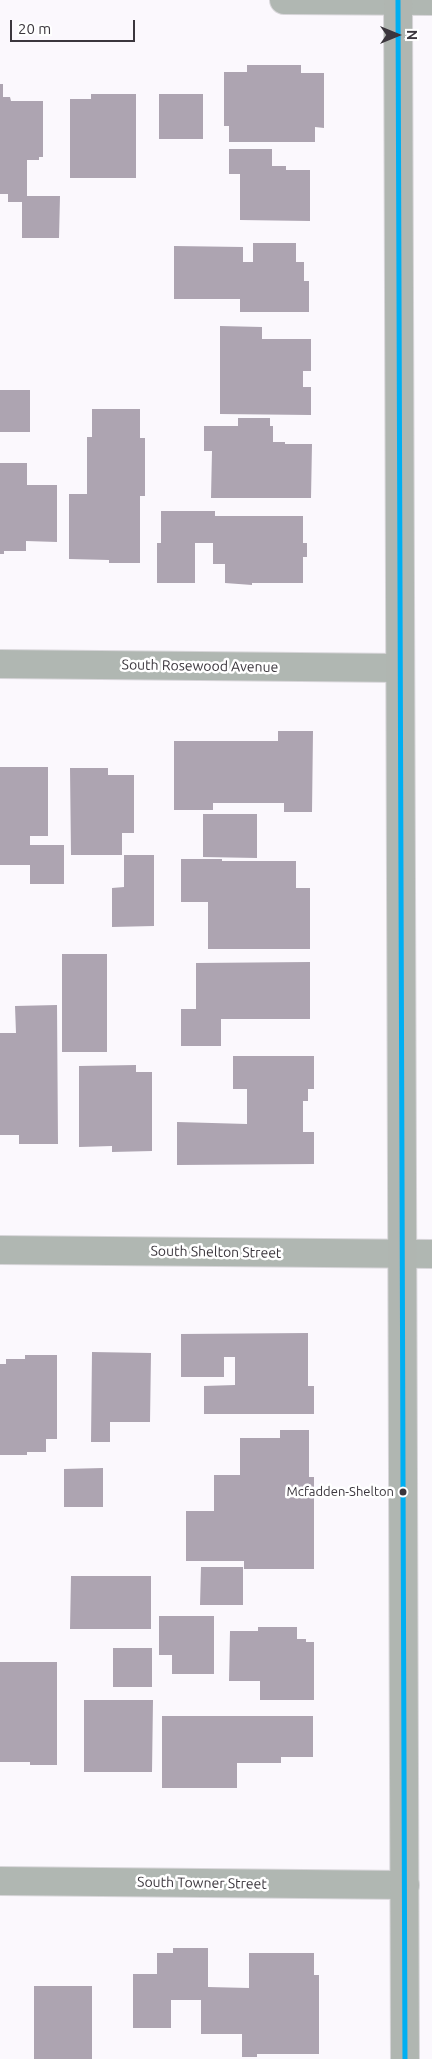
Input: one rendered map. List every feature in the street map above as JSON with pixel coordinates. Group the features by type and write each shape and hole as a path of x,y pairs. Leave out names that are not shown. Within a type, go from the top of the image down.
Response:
{"street":[{"path":"284,0 432,1"},
{"path":"398,0 405,2059"},
{"name":"South Rosewood Avenue","path":"0,664 400,668"},
{"name":"South Shelton Street","path":"0,1250 432,1254"},
{"name":"South Towner Street","path":"0,1881 405,1884"}],"building":[{"path":"247,65 301,65 301,73 324,73 324,128 315,127 315,142 229,142 229,126 224,126 224,72 247,72"},
{"path":"0,84 3,84 3,97 10,97 11,101 43,101 43,157 39,157 39,160 27,160 27,196 60,196 59,238 22,238 22,202 8,202 8,194 0,194"},
{"path":"91,94 136,94 136,178 70,178 70,99 91,99"},
{"path":"159,94 203,94 203,139 159,139"},
{"path":"229,149 272,149 272,166 286,166 286,170 310,170 310,221 240,220 240,174 229,174"},
{"path":"253,243 296,243 296,262 304,262 304,281 309,281 309,312 240,312 240,299 174,299 174,246 243,247 243,262 253,262"},
{"path":"220,326 262,327 262,339 311,339 311,371 303,371 303,387 311,387 311,415 220,414"},
{"path":"0,390 30,390 30,432 0,432"},
{"path":"92,409 140,409 140,438 145,438 145,496 140,496 140,563 109,563 109,560 69,559 69,494 87,494 87,437 92,437"},
{"path":"238,418 270,418 270,426 273,426 273,442 312,444 311,498 211,498 212,451 204,451 204,426 238,426"},
{"path":"0,463 27,463 27,485 57,485 57,542 26,541 26,551 4,551 4,554 0,554"},
{"path":"161,511 215,511 215,516 303,516 303,543 307,543 307,557 303,557 303,583 252,583 252,585 225,583 225,564 213,564 213,543 195,543 195,583 157,583 157,543 161,543"},
{"path":"278,731 313,731 312,812 284,812 284,803 213,803 213,810 174,810 174,741 278,741"},
{"path":"0,767 48,767 48,836 30,836 30,845 64,845 64,884 30,884 30,865 0,865"},
{"path":"70,768 108,768 108,775 134,775 134,833 122,833 122,855 71,855"},
{"path":"203,814 257,814 257,858 203,857"},
{"path":"124,855 154,855 154,926 112,927 112,888 124,887"},
{"path":"181,859 296,861 296,888 310,888 310,949 208,949 208,902 181,902"},
{"path":"62,954 107,954 107,1052 62,1052"},
{"path":"310,962 310,1019 221,1019 221,1046 181,1046 181,1009 196,1009 196,963"},
{"path":"57,1005 58,1144 19,1144 19,1135 0,1135 0,1033 16,1033 15,1006"},
{"path":"233,1056 314,1056 314,1089 308,1089 308,1101 303,1101 303,1132 314,1132 314,1164 177,1165 177,1122 247,1124 247,1089 233,1089"},
{"path":"136,1065 136,1072 152,1072 152,1151 112,1152 112,1146 79,1147 79,1066"},
{"path":"308,1333 308,1386 314,1386 314,1414 204,1414 204,1386 235,1385 235,1357 224,1357 224,1377 181,1377 181,1334"},
{"path":"92,1352 151,1353 150,1422 110,1422 110,1442 91,1442"},
{"path":"25,1355 57,1355 57,1439 46,1439 46,1452 27,1452 27,1455 0,1455 0,1364 6,1364 6,1359 25,1359"},
{"path":"280,1430 309,1430 309,1477 314,1477 314,1569 244,1569 244,1561 186,1561 186,1511 214,1511 214,1475 240,1475 240,1438 280,1438"},
{"path":"103,1468 103,1507 64,1507 64,1469"},
{"path":"201,1567 243,1567 243,1605 200,1605"},
{"path":"71,1576 151,1576 151,1629 70,1629"},
{"path":"159,1616 214,1616 214,1674 172,1674 172,1655 159,1655"},
{"path":"258,1627 297,1627 297,1639 306,1639 306,1642 314,1642 314,1700 260,1700 260,1681 229,1681 230,1631 258,1631"},
{"path":"113,1648 152,1648 152,1687 113,1687"},
{"path":"0,1662 57,1662 57,1765 30,1765 30,1762 0,1762"},
{"path":"84,1700 153,1700 152,1772 84,1772"},
{"path":"162,1716 313,1716 313,1757 281,1757 281,1763 237,1763 237,1788 162,1788"},
{"path":"173,1948 208,1948 208,1987 249,1988 249,1953 314,1953 314,1975 319,1975 319,2054 257,2054 257,2057 242,2057 242,2034 201,2034 201,2000 171,2000 171,2028 133,2028 133,1974 157,1974 157,1953 173,1953"},
{"path":"34,1986 92,1986 92,2059 34,2059"}],"transit line":[{"path":"398,0 405,2059"}],"place":[{"name":"Mcfadden-Shelton","path":"403,1492"}]}
